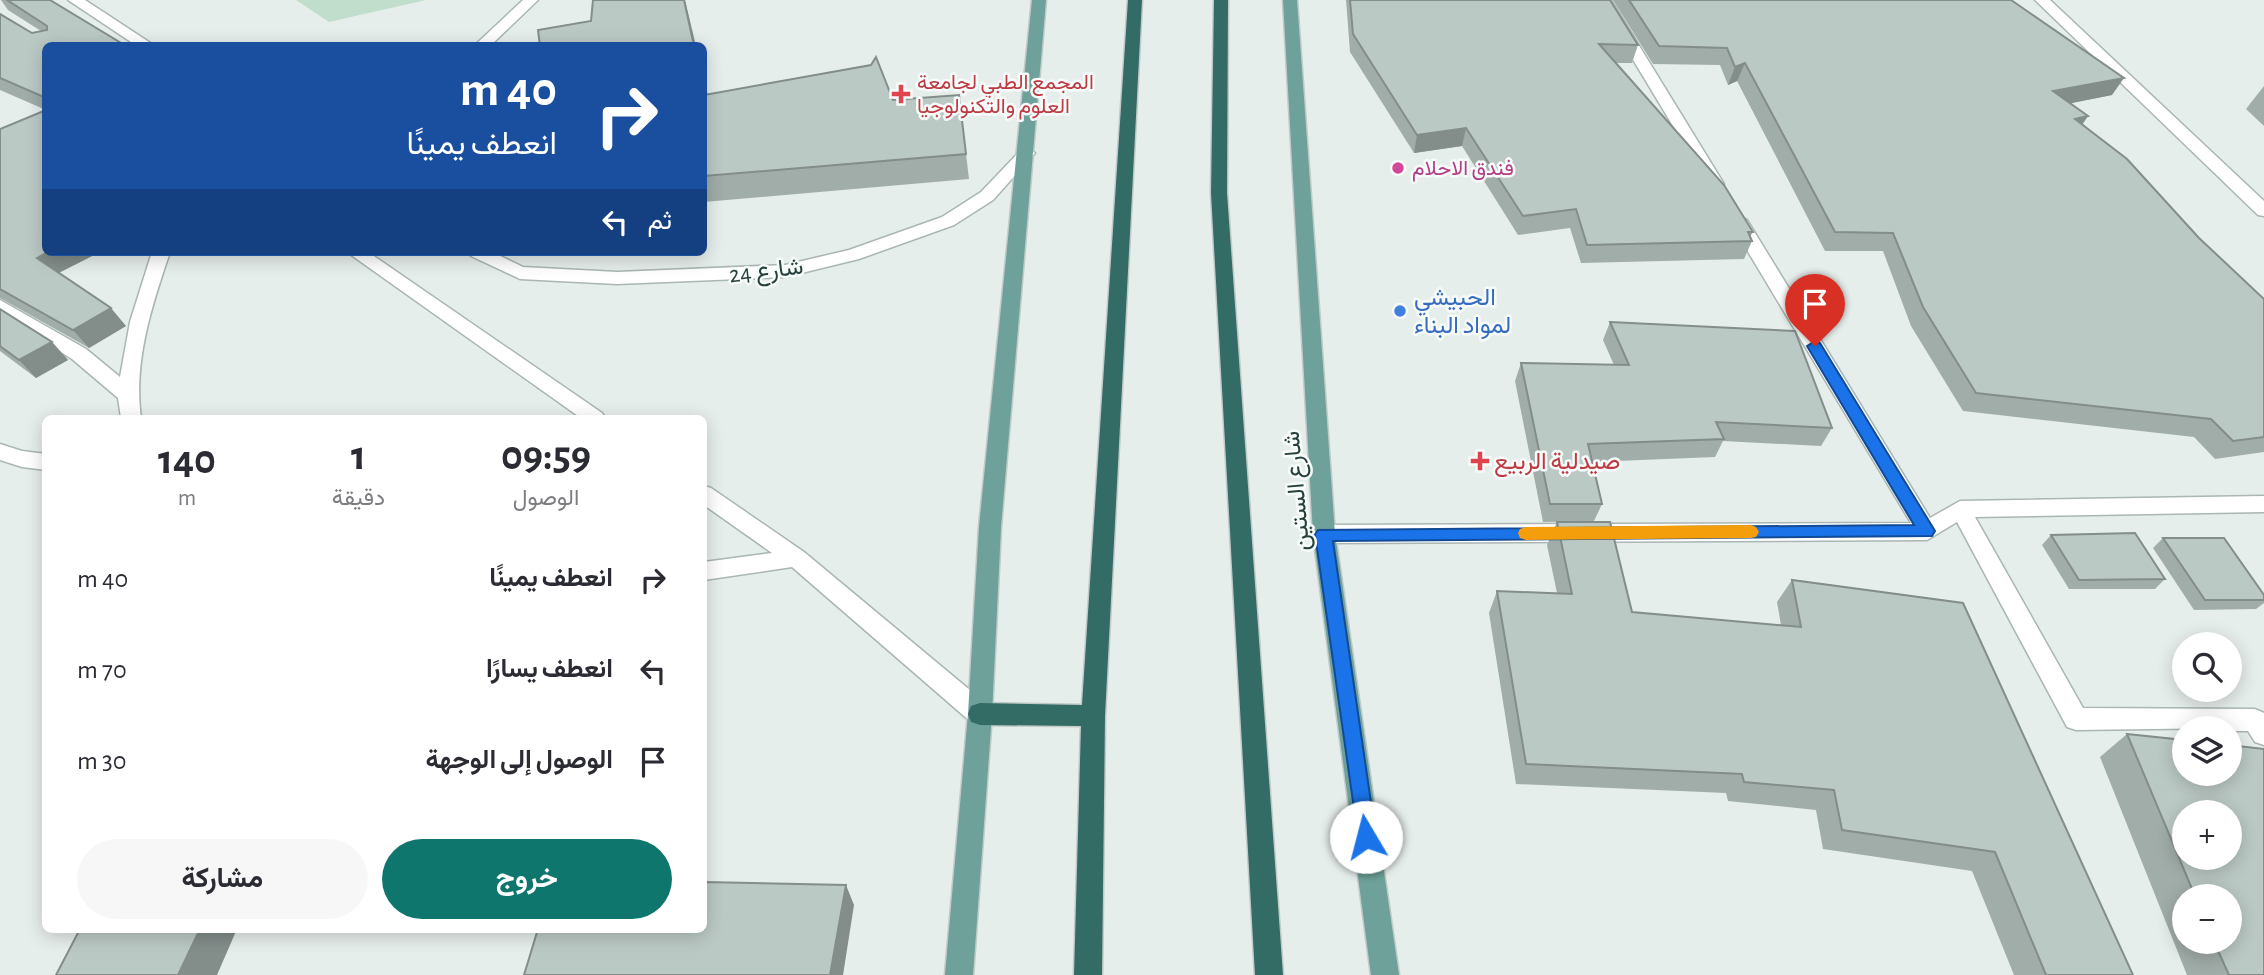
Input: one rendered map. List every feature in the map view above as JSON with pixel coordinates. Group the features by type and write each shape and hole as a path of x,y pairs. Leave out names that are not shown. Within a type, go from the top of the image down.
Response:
{"highway":[{"path":"1088,975 1093,716 1135,0"},
{"path":"1221,0 1219,193 1269,975"},
{"path":"979,714 1093,716"}],"main road":[{"path":"959,975 990,527 1040,0"},
{"name":"شارع الستين","path":"1290,0 1324,534 1385,975"}],"street":[{"path":"75,0 142,42"},
{"path":"485,42 531,0"},
{"path":"1604,0 1927,531"},
{"path":"2042,0 2264,211"},
{"name":"شارع 24","path":"485,256 520,273 617,278 785,271 853,255 948,221 987,196 1027,153"},
{"path":"131,415 128,395 131,354 139,316 160,256"},
{"path":"362,256 590,415"},
{"path":"0,306 79,354 128,395"},
{"path":"0,452 42,462"},
{"path":"707,496 796,558 979,714"},
{"path":"1324,534 1927,531 1960,509 2264,504"},
{"path":"1960,509 2076,719 2255,720 2264,734"},
{"path":"707,571 796,558"}],"green space":[{"path":"296,0 426,0 329,22"}],"building":[{"path":"7,0 50,0 119,42 42,42 42,96 0,78 0,14 32,33 47,30 47,26"},
{"path":"593,0 684,0 693,42 540,42 538,30 591,21"},
{"path":"1350,0 1610,0 1638,45 1599,44 1724,185 1753,232 1748,232 1752,241 1587,245 1576,209 1523,216 1466,128 1417,135 1353,34"},
{"path":"1629,0 2011,0 2124,78 2053,91 2088,116 2075,119 2127,159 2199,238 2264,299 2264,437 2233,441 2211,419 1976,393 1923,307 1893,233 1835,232 1745,63 1735,67 1727,48 1659,46"},
{"path":"876,57 893,100 959,95 966,154 707,176 707,94 871,65"},
{"path":"42,112 42,255 37,258 111,308 73,330 0,289 0,129"},
{"path":"0,309 52,342 19,360 0,346"},
{"path":"1610,322 1795,331 1832,428 1716,422 1724,439 1588,444 1602,504 1550,504 1521,363 1629,365"},
{"path":"1557,522 1610,522 1632,612 1801,627 1792,580 1963,603 2133,975 2046,975 1995,852 1842,830 1834,790 1744,782 1742,774 1526,764 1497,591 1572,594"},
{"path":"2135,533 2165,579 2079,580 2051,535"},
{"path":"2163,538 2224,538 2264,595 2264,600 2205,600"},
{"path":"2127,734 2172,739 2172,786 2242,786 2242,746 2264,749 2264,975 2229,975 2219,954 2242,954 2242,884 2190,884 2184,870 2242,870 2242,800 2172,800 2172,841"},
{"path":"707,882 846,885 830,975 524,975 537,933 707,933"},
{"path":"78,933 198,933 178,975 56,975"}],"slow traffic":[{"path":"1526,533 1751,532"}],"place":[{"name":"المجمع الطبي لجامعة العلوم والتكنولوجيا","path":"901,94"},
{"name":"فندق الاحلام","path":"1398,168"},
{"name":"الحبيشي لمواد البناء","path":"1400,311"},
{"name":"صيدلية الربيع","path":"1480,461"}],"route":[{"path":"1366,837 1324,534 1927,531 1815,346"}]}
